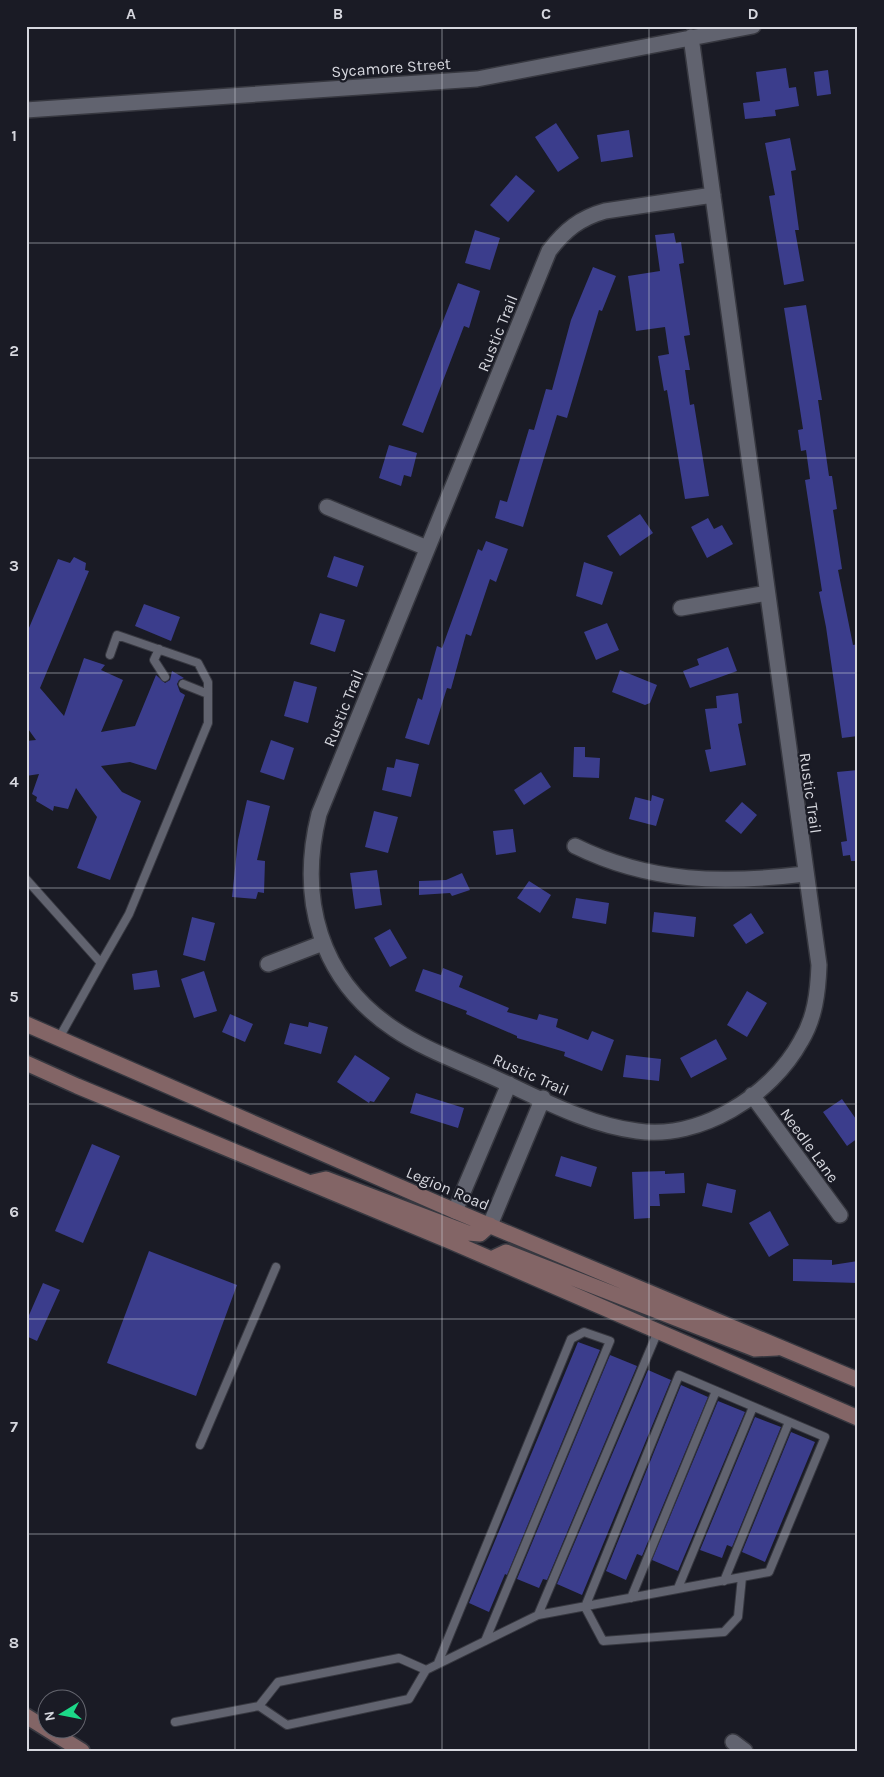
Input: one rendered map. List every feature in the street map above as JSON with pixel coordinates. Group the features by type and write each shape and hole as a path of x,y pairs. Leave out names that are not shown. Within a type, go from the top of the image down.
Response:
{"main road":[{"name":"Legion Road","path":"26,1024 455,1211 858,1380"},
{"path":"26,1063 491,1259 858,1418"},
{"path":"309,1183 326,1179 468,1233 480,1234 490,1225"},
{"path":"491,1259 506,1252 754,1349 780,1348"},
{"path":"26,1716 82,1751"}],"street":[{"name":"Sycamore Street","path":"26,110 477,79 753,26"},
{"name":"Rustic Trail","path":"691,37 819,965 818,994 812,1018 798,1047 772,1079 752,1095 707,1122 683,1130 638,1132 606,1125 411,1040 393,1029 356,996 339,974 323,942 315,918 310,891 310,866 313,838 319,814 550,251 560,236 588,216 605,211 712,195"},
{"path":"327,507 427,548"},
{"path":"681,608 767,593"},
{"path":"575,846 601,859 632,869 671,877 750,880 805,874"},
{"path":"268,964 323,942"},
{"path":"455,1211 509,1084"},
{"name":"Needle Lane","path":"752,1095 840,1215"},
{"path":"490,1225 543,1098"},
{"path":"733,1742 746,1751"}],"lane":[{"path":"59,1038 129,914 208,723 208,682 198,663 118,635 110,655"},
{"path":"158,649 154,660 165,677"},
{"path":"183,684 208,694"},
{"path":"26,879 101,963"},
{"path":"200,1445 276,1268"},
{"path":"438,1663 571,1339 584,1332 610,1341 485,1641"},
{"path":"538,1615 658,1332"},
{"path":"259,1706 287,1725 409,1699 426,1670 538,1615 585,1607 678,1588 768,1572 825,1437 679,1375 585,1607 603,1642 724,1632 738,1617 742,1577"},
{"path":"631,1598 716,1391"},
{"path":"678,1588 753,1406"},
{"path":"724,1581 789,1422"},
{"path":"176,1722 259,1706 278,1682 399,1658 426,1670"}],"building":[{"path":"786,68 789,88 796,87 799,106 775,110 776,116 745,119 743,103 760,101 756,72"},
{"path":"828,70 831,94 817,96 814,72"},
{"path":"556,123 579,158 558,172 535,137"},
{"path":"629,130 633,157 601,162 597,135"},
{"path":"790,138 796,170 791,171 799,230 795,230 804,281 784,285 769,196 775,195 765,143"},
{"path":"516,175 535,191 508,222 490,205"},
{"path":"475,230 500,238 490,270 465,263"},
{"path":"674,233 676,243 681,242 684,263 679,264 690,335 684,336 690,370 685,370 690,405 694,404 709,496 685,499 667,390 664,391 658,356 669,354 665,327 636,331 628,276 660,271 655,235"},
{"path":"593,267 616,276 602,311 599,310 567,418 557,415 523,527 495,518 500,500 507,502 529,429 534,430 546,389 552,390 571,320"},
{"path":"458,283 480,291 469,328 464,326 423,433 402,425"},
{"path":"806,305 822,400 818,400 829,476 832,476 837,509 833,510 842,569 838,570 853,645 858,644 858,736 842,738 819,592 822,591 805,480 810,479 806,450 801,451 798,430 803,429 784,308"},
{"path":"389,445 417,453 411,477 404,475 401,486 379,478"},
{"path":"640,514 653,533 620,556 607,536"},
{"path":"708,518 714,529 722,525 733,544 707,558 691,527"},
{"path":"486,541 508,549 496,582 490,579 471,636 466,634 451,689 447,688 429,745 405,738 418,698 422,700 437,646 442,648 478,549 482,551"},
{"path":"334,556 364,566 357,587 327,577"},
{"path":"74,557 86,563 85,570 89,571 40,688 64,716 84,658 105,665 101,670 123,680 101,732 135,726 156,675 165,683 170,680 172,671 184,678 179,680 177,684 180,692 185,695 156,770 130,762 101,766 122,792 141,801 110,880 77,868 97,817 76,788 68,809 54,806 53,811 36,801 37,797 32,794 39,774 26,776 26,741 36,740 26,726 26,635 58,559 70,563"},
{"path":"584,562 613,572 602,605 576,596"},
{"path":"144,604 180,617 171,641 135,626"},
{"path":"320,613 345,620 335,652 310,644"},
{"path":"607,623 619,650 596,660 584,632"},
{"path":"728,647 737,671 690,688 683,671 699,665 697,659"},
{"path":"620,670 657,685 650,703 645,705 612,692"},
{"path":"294,681 317,687 308,723 284,716"},
{"path":"738,693 742,723 738,724 746,765 710,772 705,750 711,749 705,709 717,708 716,696"},
{"path":"271,740 294,748 284,780 260,772"},
{"path":"574,747 585,747 585,757 600,758 599,778 573,777"},
{"path":"396,759 419,764 411,797 382,790 387,767 394,768"},
{"path":"858,770 858,861 851,861 850,855 843,856 841,842 847,841 837,772"},
{"path":"541,772 551,787 524,805 514,790"},
{"path":"652,795 664,799 656,826 629,819 635,797 651,801"},
{"path":"247,800 270,806 257,860 265,861 264,893 258,892 256,899 232,897 238,840"},
{"path":"742,802 757,815 741,834 725,821"},
{"path":"374,811 398,817 388,853 365,847"},
{"path":"513,829 516,852 496,855 493,831"},
{"path":"377,870 382,905 355,909 350,873"},
{"path":"462,873 470,890 452,896 450,893 419,895 419,881 446,880"},
{"path":"529,881 551,895 540,913 517,898"},
{"path":"576,898 609,903 606,924 572,918"},
{"path":"654,912 696,917 694,937 652,932"},
{"path":"751,913 764,933 746,944 733,925"},
{"path":"192,917 215,923 205,961 183,955"},
{"path":"390,929 407,958 390,967 374,938"},
{"path":"443,968 463,976 459,987 509,1008 507,1012 537,1020 539,1014 558,1019 556,1027 588,1040 592,1031 614,1040 602,1071 564,1056 565,1052 517,1038 517,1036 466,1014 467,1011 415,991 423,969 441,975"},
{"path":"157,970 160,987 134,990 132,974"},
{"path":"204,971 217,1011 194,1018 181,979"},
{"path":"747,991 767,1003 747,1037 727,1025"},
{"path":"230,1014 253,1024 245,1042 222,1032"},
{"path":"309,1022 328,1027 321,1054 284,1044 290,1023 308,1027"},
{"path":"716,1039 727,1059 691,1078 680,1058"},
{"path":"355,1055 390,1078 374,1102 370,1101 369,1103 337,1082"},
{"path":"626,1055 661,1059 659,1081 623,1077"},
{"path":"416,1093 464,1108 458,1128 410,1113"},
{"path":"842,1099 858,1122 858,1138 847,1146 823,1112"},
{"path":"92,1144 120,1156 83,1243 55,1231"},
{"path":"561,1156 597,1167 591,1187 555,1176"},
{"path":"665,1171 665,1174 684,1173 685,1193 659,1194 660,1206 650,1206 650,1218 634,1219 632,1172"},
{"path":"707,1183 736,1190 732,1213 702,1206"},
{"path":"770,1211 789,1245 769,1257 749,1223"},
{"path":"149,1251 237,1285 196,1396 107,1363"},
{"path":"793,1259 832,1260 832,1265 858,1261 858,1283 793,1281"},
{"path":"43,1283 60,1290 37,1341 26,1336 26,1322"},
{"path":"578,1342 600,1350 507,1575 505,1574 489,1612 469,1603"},
{"path":"610,1355 637,1366 547,1580 543,1579 539,1588 517,1579"},
{"path":"648,1370 671,1380 582,1595 557,1584"},
{"path":"681,1385 708,1397 642,1556 637,1554 626,1580 606,1571"},
{"path":"718,1401 745,1412 678,1571 652,1560"},
{"path":"755,1417 781,1427 732,1547 727,1545 722,1558 700,1550"},
{"path":"791,1432 815,1442 765,1562 742,1552"}]}
